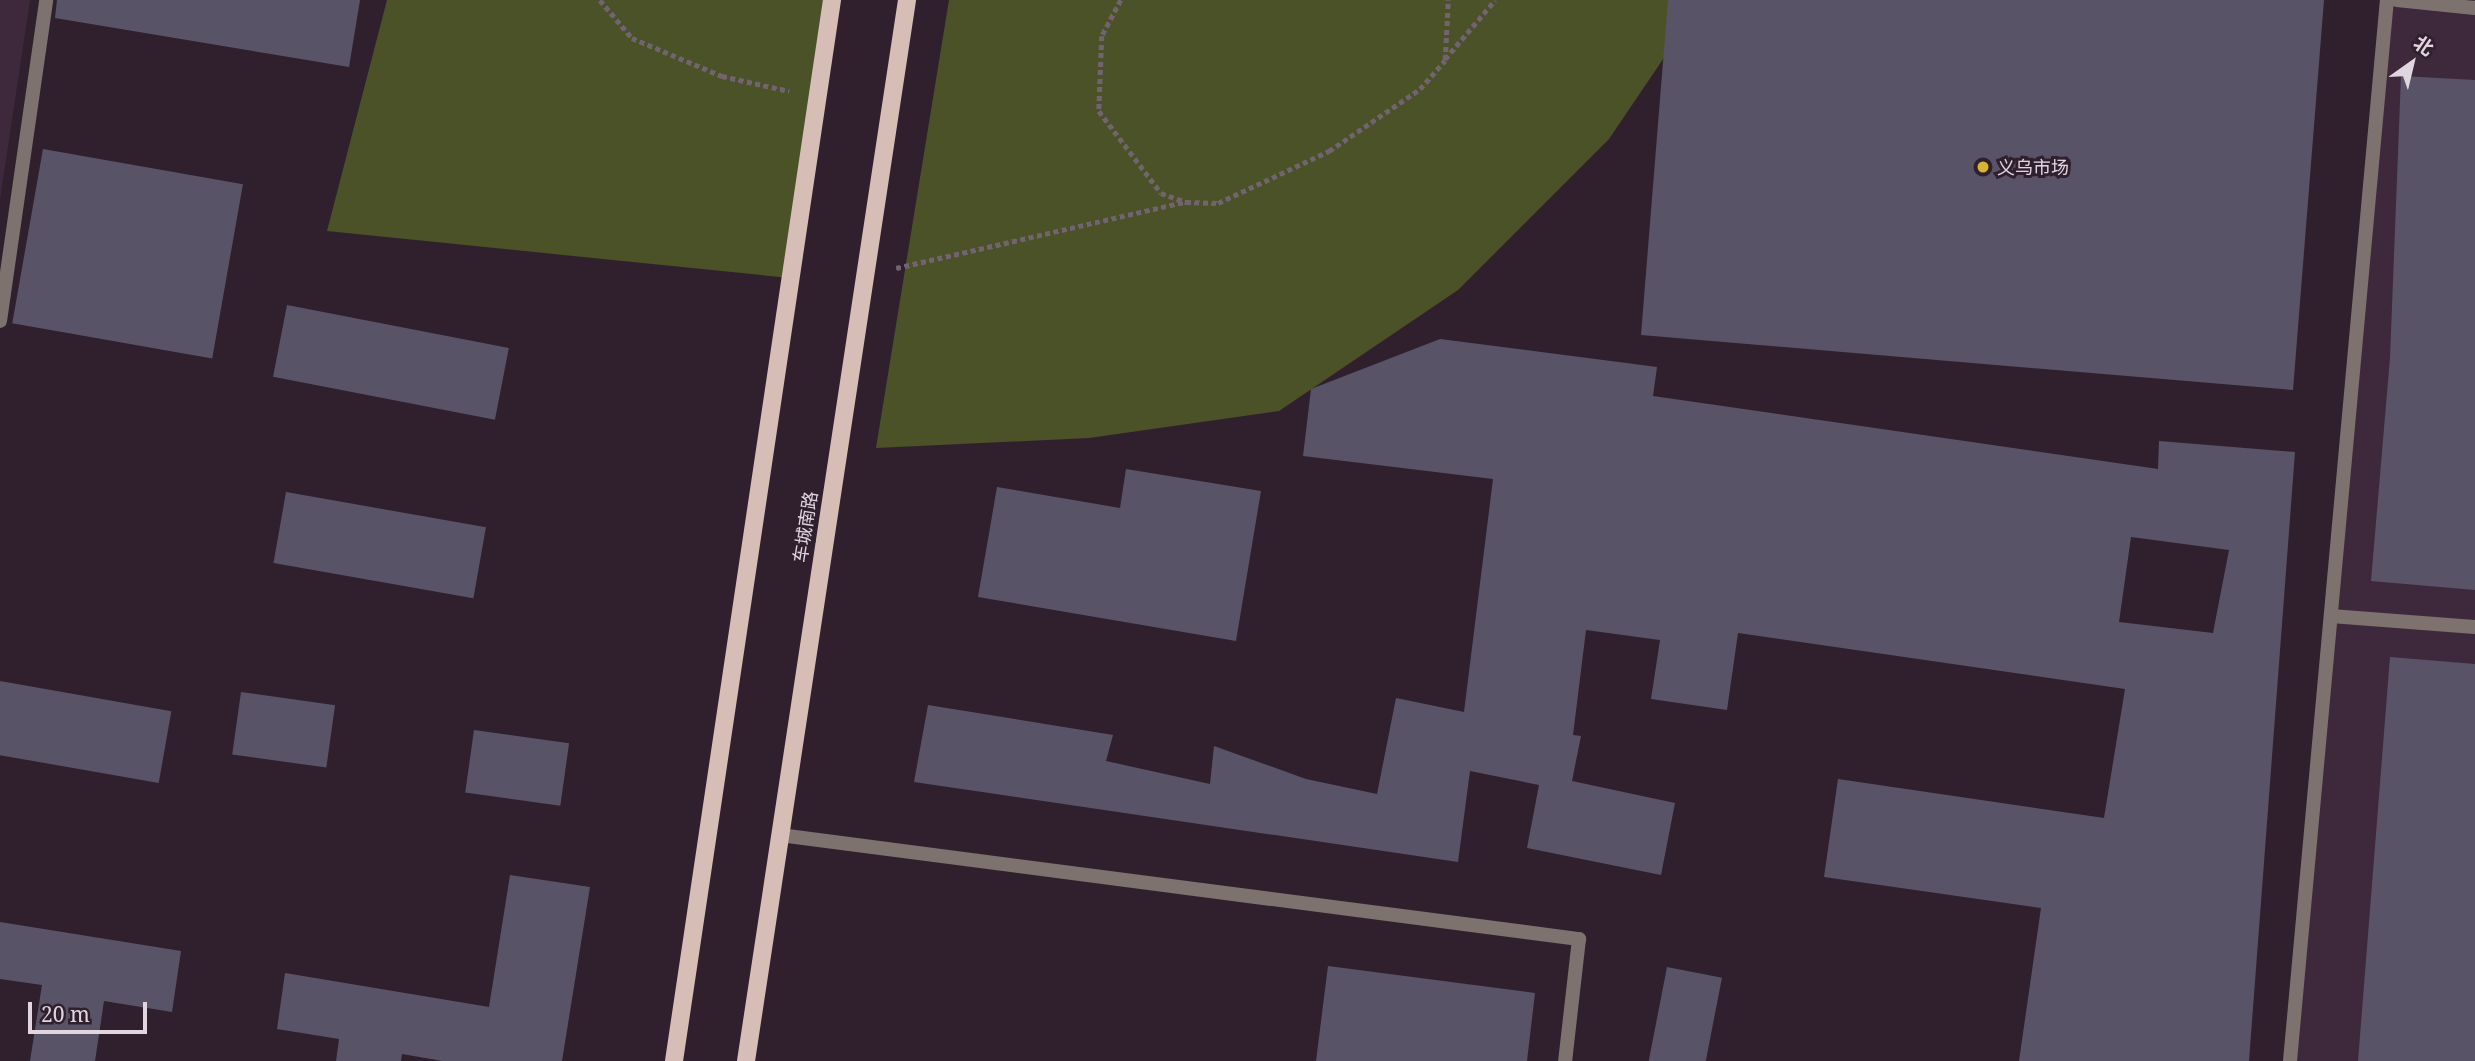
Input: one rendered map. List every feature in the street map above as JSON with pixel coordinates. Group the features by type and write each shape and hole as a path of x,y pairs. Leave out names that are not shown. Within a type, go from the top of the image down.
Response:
{"main road":[{"path":"674,1061 832,0"},
{"name":"车城南路","path":"746,1061 907,0"}],"street":[{"path":"0,321 46,0"},
{"path":"2290,1061 2387,0"},
{"path":"2397,0 2475,9"},
{"path":"2331,616 2475,627"},
{"path":"780,835 1579,939 1565,1061"}],"path":[{"path":"600,0 632,38 722,76 818,95"},
{"path":"1121,0 1102,36 1099,111 1161,193 1186,202"},
{"path":"1445,60 1448,0"},
{"path":"865,275 1186,202 1218,203 1329,151 1420,89 1495,0"}],"shaded area":[{"path":"0,0 30,0 0,199"},
{"path":"2387,0 2475,0 2475,1061 2290,1061"}],"green space":[{"path":"387,0 832,0 790,278 327,231"},
{"path":"949,0 1703,0 1609,139 1458,290 1279,411 1089,438 876,448"}],"building":[{"path":"57,0 360,0 349,67 55,18"},
{"name":"义乌市场","path":"1668,0 2324,0 2293,390 1641,335"},
{"path":"2401,76 2475,80 2475,590 2371,581 2390,358"},
{"path":"43,149 243,184 212,359 12,323"},
{"path":"287,305 509,348 495,420 273,377"},
{"path":"1440,339 1657,367 1653,396 2158,469 2159,441 2295,452 2249,1061 2019,1061 2041,908 1824,877 1838,779 2104,818 2125,689 1738,633 1727,710 1651,699 1660,640 1586,630 1573,735 1581,736 1572,781 1675,803 1661,875 1527,848 1539,785 1470,771 1458,862 914,782 928,705 1113,735 1106,761 1210,784 1214,746 1306,779 1377,794 1396,698 1464,712 1493,479 1303,456 1311,389","holes":["2131,537 2229,550 2213,633 2119,622"]},
{"path":"1126,469 1261,491 1236,641 978,597 997,487 1120,508"},
{"path":"286,492 486,527 473,598 273,563"},
{"path":"2390,657 2475,664 2475,1061 2358,1061"},
{"path":"0,681 171,711 159,783 0,755"},
{"path":"241,692 335,705 326,768 232,754"},
{"path":"474,730 569,743 560,806 465,792"},
{"path":"510,875 590,887 562,1061 443,1061 402,1054 401,1061 336,1061 339,1039 277,1029 285,973 489,1007"},
{"path":"0,922 181,951 172,1012 104,1001 95,1061 30,1061 42,985 0,979"},
{"path":"1328,966 1535,993 1527,1061 1316,1061"},
{"path":"1667,967 1722,978 1706,1061 1649,1061"}],"place":[{"name":"义乌市场","path":"1983,167"}]}
